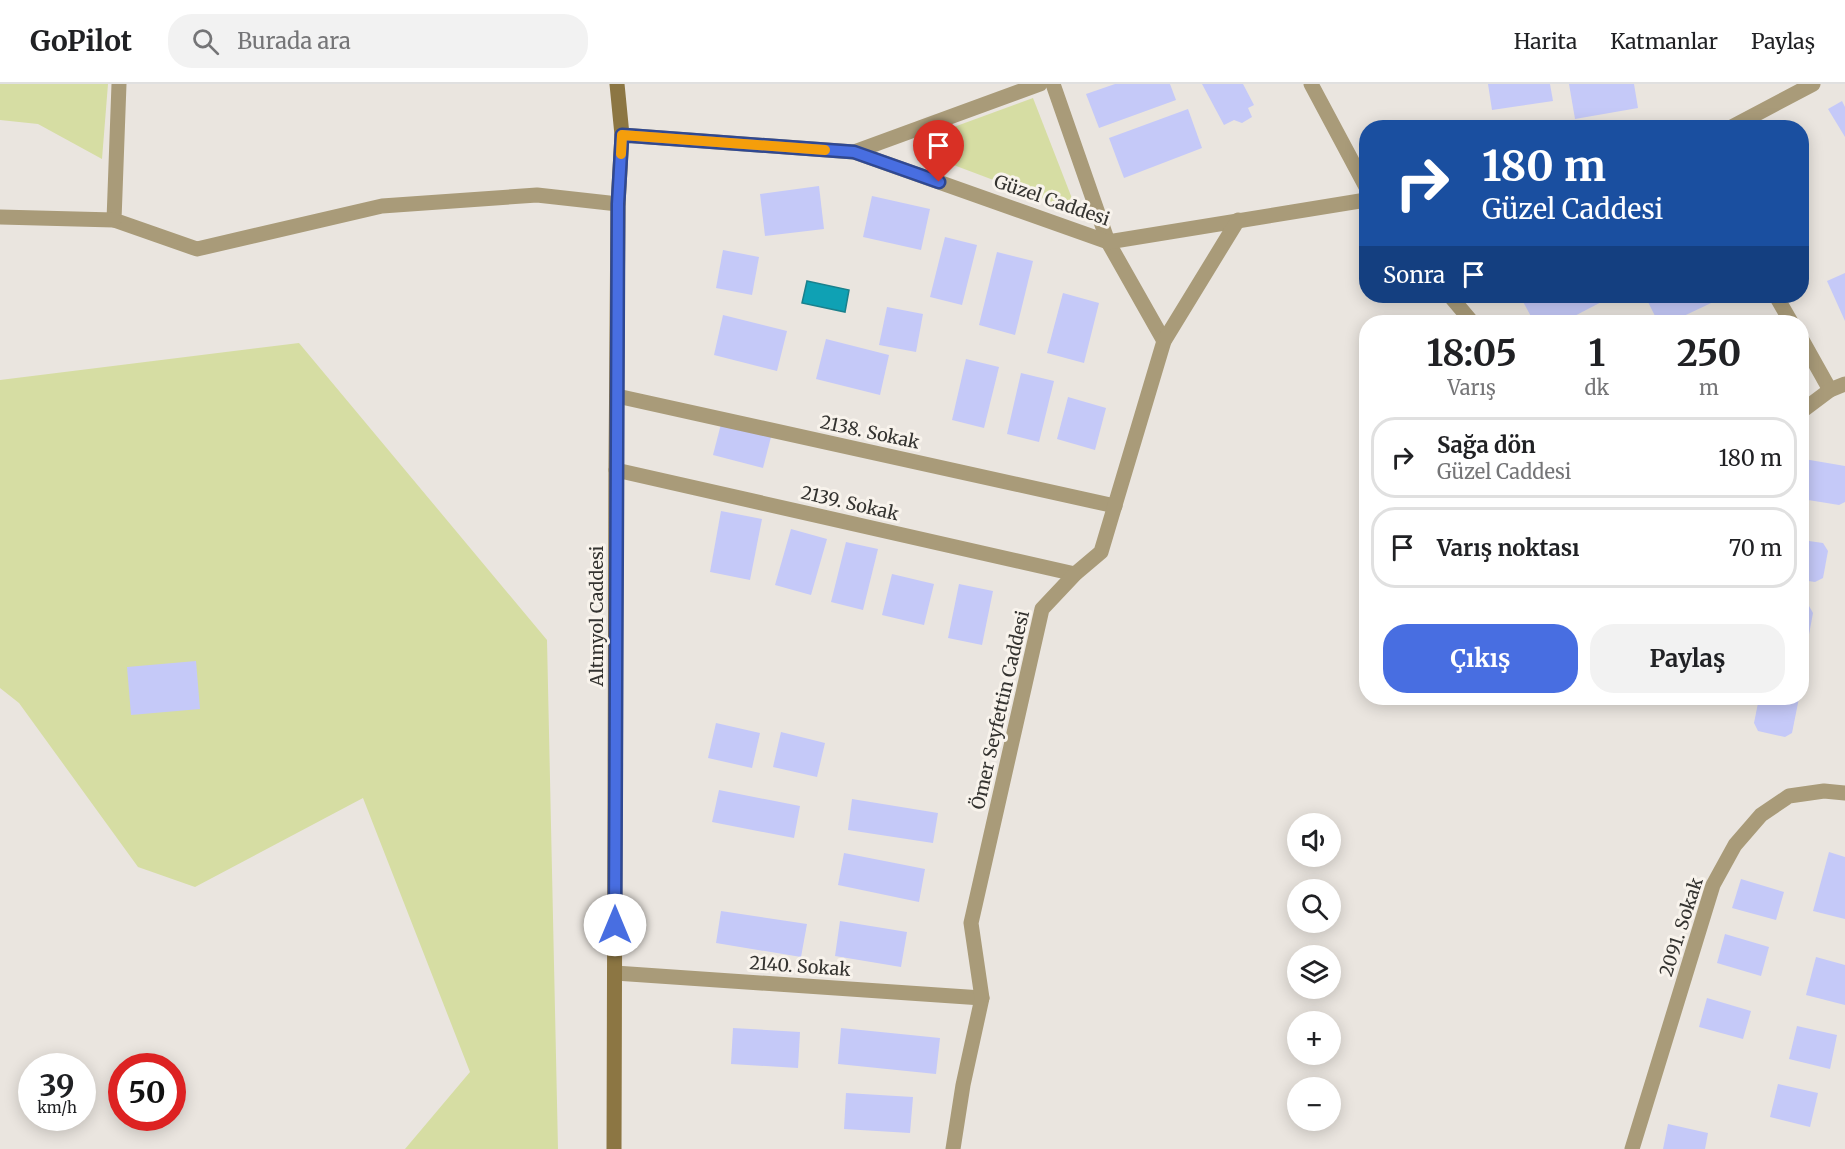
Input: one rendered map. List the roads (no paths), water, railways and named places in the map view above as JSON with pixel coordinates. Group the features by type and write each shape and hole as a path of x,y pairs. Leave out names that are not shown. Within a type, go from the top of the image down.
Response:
{"main road":[{"name":"Altınyol Caddesi","path":"614,1149 618,204 622,135 617,84"}],"street":[{"path":"114,220 119,84"},
{"path":"854,152 1040,84"},
{"path":"1053,84 1108,242 1164,341"},
{"path":"1311,84 1359,174"},
{"path":"1746,120 1813,84"},
{"name":"Güzel Caddesi","path":"622,135 854,152 1108,242 1359,201"},
{"path":"0,217 114,220 197,249 382,206 537,195 618,204"},
{"name":"Ömer Seyfettin Caddesi","path":"953,1149 963,1085 982,998 971,923 1042,609 1075,574 1101,552 1164,341 1238,220"},
{"path":"1456,303 1466,315"},
{"path":"1809,352 1830,390"},
{"path":"1809,406 1830,390 1845,384"},
{"name":"2138. Sokak","path":"617,396 1115,506"},
{"name":"2139. Sokak","path":"616,470 1075,574"},
{"name":"2091. Sokak","path":"1632,1149 1713,885 1735,845 1761,815 1789,796 1824,791 1845,793"},
{"name":"2140. Sokak","path":"615,973 982,998"}],"water":[{"path":"807,281 849,290 845,312 802,303"}]}
